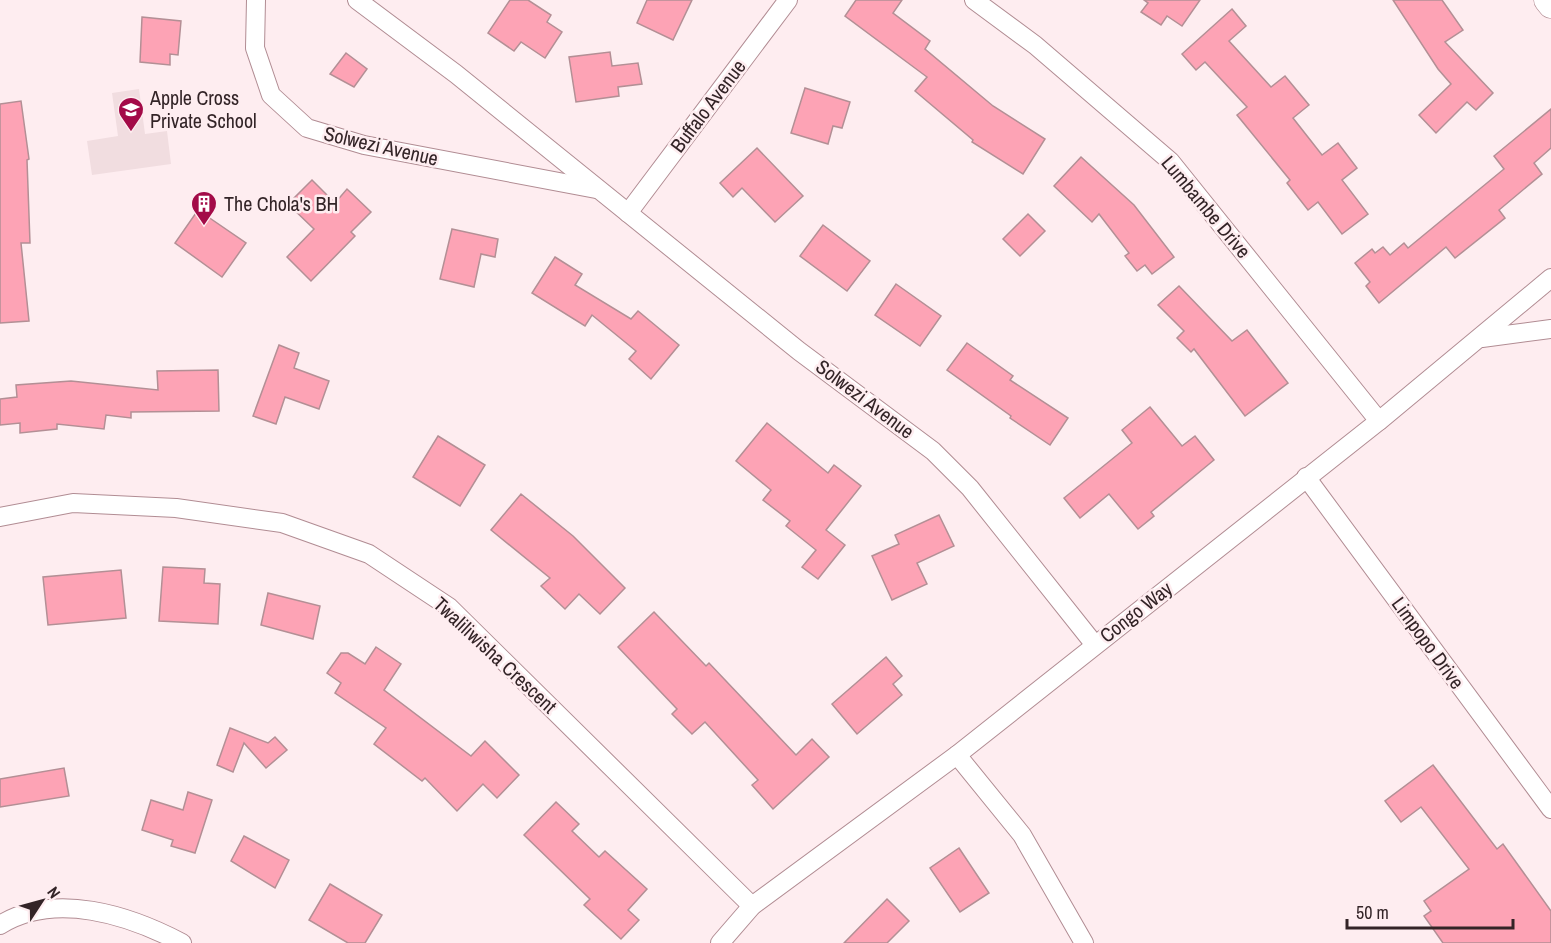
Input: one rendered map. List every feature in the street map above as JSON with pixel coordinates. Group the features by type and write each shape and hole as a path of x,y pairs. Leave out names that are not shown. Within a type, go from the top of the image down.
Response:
{"main road":[{"path":"1547,0 1551,5"}],"street":[{"name":"Solwezi Avenue","path":"256,0 255,48 271,95 307,128 364,145 599,189"},
{"name":"Solwezi Avenue","path":"357,0 456,74 799,351 933,451 954,470 1095,645"},
{"name":"Buffalo Avenue","path":"628,213 788,0"},
{"name":"Lumbambe Drive","path":"974,0 1035,45 1170,161 1379,422"},
{"name":"Congo Way","path":"720,943 752,906 957,755 1306,477 1379,422 1551,278"},
{"path":"1482,338 1551,329"},
{"name":"Limpopo Drive","path":"1306,477 1551,809"},
{"name":"Twaliliwisha Crescent","path":"0,517 73,503 176,508 282,523 369,555 449,607 752,906"},
{"path":"957,755 1022,835 1084,943"},
{"path":"0,926 12,918 56,908 105,912 161,932 182,943"}],"shaded area":[{"name":"Apple Cross Private School","path":"139,89 145,134 167,131 171,164 92,175 87,141 118,136 112,93"}],"building":[{"path":"510,0 528,0 551,15 547,22 562,32 545,58 521,42 514,51 488,33"},
{"path":"647,0 692,0 673,40 637,23"},
{"path":"856,0 902,0 893,13 930,41 925,49 993,106 1045,139 1023,174 972,142 973,140 915,91 927,77 845,16"},
{"path":"1144,0 1200,0 1182,26 1167,16 1161,25 1141,12 1148,3"},
{"path":"1393,0 1442,0 1463,30 1445,42 1493,93 1476,110 1467,102 1436,133 1419,115 1451,84 1438,69"},
{"path":"1232,9 1246,26 1229,41 1271,87 1285,76 1309,105 1293,118 1322,155 1338,143 1357,168 1342,180 1368,214 1342,234 1318,202 1308,210 1287,183 1290,180 1237,115 1247,107 1205,62 1196,70 1182,54"},
{"path":"142,17 181,21 178,55 170,54 170,65 140,62"},
{"path":"610,52 612,66 638,63 642,84 618,87 619,96 576,102 569,57"},
{"path":"346,53 367,69 354,87 330,74"},
{"path":"805,88 850,102 842,128 833,126 828,144 791,133"},
{"path":"21,101 29,159 27,160 30,243 21,243 29,321 0,323 0,104"},
{"path":"1551,109 1551,148 1534,163 1542,174 1499,210 1505,218 1455,258 1446,247 1379,303 1366,286 1370,282 1355,263 1372,249 1375,253 1383,247 1390,255 1404,243 1408,248 1504,169 1494,156"},
{"path":"757,148 803,196 775,222 742,188 733,197 720,183"},
{"path":"1081,157 1134,205 1174,257 1152,274 1145,265 1137,271 1125,256 1129,253 1099,214 1092,222 1054,186"},
{"path":"312,180 335,203 347,189 371,212 351,232 355,236 311,281 287,257 314,229 288,204"},
{"name":"The Chola's BH","path":"198,210 246,243 222,277 175,243"},
{"path":"1028,214 1045,231 1020,256 1003,239"},
{"path":"823,225 870,261 847,291 800,256"},
{"path":"452,229 498,239 495,257 481,254 474,287 440,279"},
{"path":"555,257 582,274 575,285 631,319 638,311 679,345 651,379 629,359 636,351 592,315 585,326 532,293"},
{"path":"896,284 941,316 920,346 875,315"},
{"path":"1179,286 1232,341 1247,330 1288,383 1245,416 1194,349 1191,352 1177,338 1184,331 1158,305"},
{"path":"967,343 1013,376 1010,380 1068,418 1050,445 947,370"},
{"path":"279,345 299,353 294,368 329,381 319,409 285,397 276,424 253,416"},
{"path":"218,370 219,411 131,412 131,418 106,415 104,429 57,424 57,429 20,433 20,423 0,425 0,399 17,397 16,385 71,381 158,390 157,371"},
{"path":"1150,407 1182,446 1195,436 1214,460 1151,512 1154,516 1138,529 1109,494 1080,518 1064,498 1132,443 1122,430"},
{"path":"767,423 828,473 834,465 861,486 826,530 845,545 818,579 802,567 816,550 786,526 790,521 763,500 771,490 736,461"},
{"path":"438,436 485,465 460,506 413,477"},
{"path":"521,494 573,536 625,588 600,614 579,594 565,609 541,586 550,578 491,530"},
{"path":"939,515 954,546 917,563 927,584 892,600 872,556 899,544 895,535"},
{"path":"163,567 205,569 204,583 220,584 218,624 159,621"},
{"path":"121,570 126,618 48,625 43,577"},
{"path":"268,593 320,606 313,639 261,625"},
{"path":"654,612 706,666 709,663 796,755 812,739 829,757 773,809 752,785 758,780 705,722 692,734 672,714 677,709 618,647"},
{"path":"376,647 401,664 384,690 471,756 485,741 519,775 497,798 483,784 457,811 425,778 422,781 374,744 386,728 335,693 341,683 327,673 341,653 348,653 365,664"},
{"path":"886,657 902,676 893,684 902,695 857,734 832,704"},
{"path":"230,728 268,743 275,737 287,750 266,768 244,743 233,772 217,765"},
{"path":"1433,765 1497,849 1503,844 1551,911 1551,943 1443,943 1424,916 1431,911 1424,901 1469,869 1421,807 1401,822 1385,801"},
{"path":"64,768 69,796 0,807 0,779"},
{"path":"188,792 212,800 195,853 171,846 173,840 142,830 151,800 183,810"},
{"path":"556,802 579,824 572,831 599,857 605,851 647,889 628,910 639,920 621,939 584,905 590,899 524,835"},
{"path":"244,836 289,860 275,888 231,861"},
{"path":"959,848 989,893 960,912 930,868"},
{"path":"330,884 382,915 365,943 348,943 309,920"},
{"path":"887,899 909,921 887,943 844,943"}],"place":[{"name":"Apple Cross Private School","path":"131,133"},
{"name":"The Chola's BH","path":"204,227"}]}
